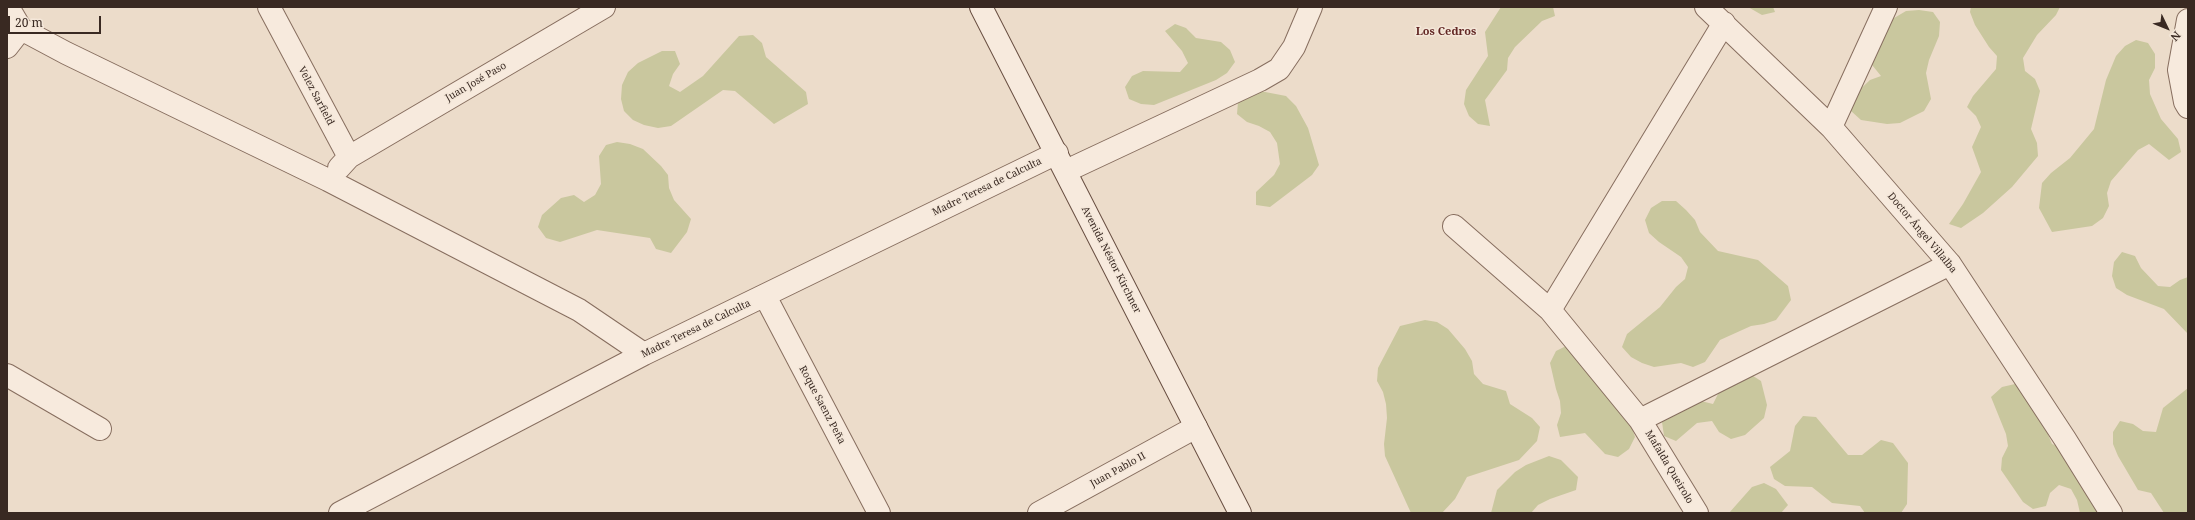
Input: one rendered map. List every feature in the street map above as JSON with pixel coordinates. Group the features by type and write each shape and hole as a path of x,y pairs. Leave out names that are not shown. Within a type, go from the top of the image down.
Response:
{"street":[{"path":"8,7 21,29 66,53 328,180 579,310 644,354"},
{"name":"Velez Sarfield","path":"269,7 349,158"},
{"name":"Juan José Paso","path":"349,158 604,7"},
{"name":"Avenida Néstor Kirchner","path":"981,7 1240,513"},
{"name":"Madre Teresa de Calculta","path":"340,513 644,354 765,296 1061,162 1260,80 1279,69 1294,47 1311,7"},
{"name":"Doctor Ángel Villalba","path":"1706,7 1831,127 1950,264 2065,439 2111,513"},
{"path":"1831,127 1886,7"},
{"path":"2188,20 2179,70 2185,102 2188,107"},
{"path":"1550,310 1724,23"},
{"path":"7,47 21,29"},
{"path":"328,180 349,158"},
{"name":"Mafalda Queirolo","path":"1454,226 1550,310 1640,420 1697,513"},
{"path":"1640,420 1950,264"},
{"name":"Roque Saenz Peña","path":"765,296 879,513"},
{"path":"7,375 100,429"},
{"name":"Juan Pablo II","path":"1039,513 1196,427"}],"shaded area":[{"path":"1501,7 1553,7 1555,16 1542,21 1515,47 1508,58 1507,70 1485,100 1490,126 1478,124 1469,116 1464,104 1466,90 1488,56 1485,32"},
{"path":"1748,7 1773,7 1775,12 1762,15"},
{"path":"1971,7 2060,7 2056,15 2037,35 2023,58 2025,71 2035,79 2040,91 2031,129 2037,143 2038,156 2012,187 1983,213 1961,228 1949,224 1963,204 1981,172 1972,147 1981,127 1976,116 1967,107 1973,96 1996,69 1997,56 1989,47 1975,25 1970,12"},
{"path":"1919,10 1933,12 1940,22 1939,36 1929,60 1926,73 1931,99 1924,111 1900,123 1887,124 1861,120 1851,111 1851,98 1870,80 1881,76 1864,55 1884,24 1906,11"},
{"path":"1175,24 1186,28 1196,38 1221,42 1230,50 1235,62 1227,73 1216,80 1154,105 1141,104 1129,99 1125,87 1132,76 1143,71 1180,72 1188,63 1182,51 1165,31"},
{"path":"753,35 762,43 766,57 806,92 808,104 774,124 735,91 723,90 671,126 658,128 644,125 633,120 624,111 621,99 622,85 628,72 638,63 662,51 675,51 680,64 673,74 669,86 680,92 703,76 739,36"},
{"path":"2136,40 2148,43 2155,54 2155,68 2149,80 2150,94 2161,119 2178,139 2181,152 2169,160 2149,144 2138,150 2111,181 2107,193 2109,206 2103,218 2092,226 2052,232 2039,208 2042,183 2051,173 2070,158 2094,129 2106,80 2116,56 2125,46"},
{"path":"1260,91 1286,96 1296,106 1308,128 1319,165 1312,175 1270,207 1256,205 1256,192 1274,175 1280,164 1277,143 1270,132 1247,122 1237,114 1238,102"},
{"path":"617,142 630,144 643,149 661,166 668,175 669,188 674,200 691,219 687,232 671,253 656,249 650,238 597,230 560,242 546,238 538,227 542,215 561,198 574,195 584,202 595,195 601,184 599,156 606,145"},
{"path":"1662,201 1676,201 1695,220 1700,232 1718,251 1758,260 1788,286 1791,300 1776,320 1751,326 1720,340 1705,362 1693,367 1681,363 1654,367 1631,357 1622,347 1627,334 1660,307 1676,287 1685,279 1688,267 1681,257 1649,233 1645,220 1651,208"},
{"path":"2122,252 2135,256 2141,268 2158,286 2170,287 2180,280 2188,277 2188,334 2164,309 2127,295 2116,288 2112,276 2114,262"},
{"path":"1425,320 1437,322 1448,329 1465,349 1472,361 1474,374 1483,384 1506,391 1510,404 1532,418 1540,427 1537,441 1519,460 1467,477 1455,499 1442,513 1411,513 1385,456 1384,444 1387,418 1386,404 1383,392 1377,381 1378,368 1400,326"},
{"path":"1568,345 1631,424 1635,437 1629,449 1618,457 1605,454 1585,433 1560,437 1557,425 1561,413 1560,401 1550,363 1556,351"},
{"path":"1750,374 1761,381 1767,405 1764,418 1745,435 1731,439 1719,432 1712,421 1697,423 1676,441 1664,436 1662,422 1667,411 1701,401 1713,404 1719,392"},
{"path":"2015,384 2027,386 2046,419 2047,432 2052,444 2065,449 2115,513 2080,513 2077,500 2071,489 2059,485 2050,493 2046,506 2033,509 2023,502 2001,470 2002,458 2008,446 2006,434 1991,397 2002,387"},
{"path":"2188,388 2188,513 2164,513 2151,493 2138,490 2118,456 2113,444 2113,432 2120,421 2133,424 2143,431 2156,432 2163,408"},
{"path":"1803,416 1816,417 1848,455 1862,455 1881,440 1893,443 1908,463 1907,504 1901,513 1865,513 1860,506 1832,503 1812,487 1785,486 1774,479 1770,467 1790,451 1795,426"},
{"path":"1549,456 1561,460 1578,477 1576,490 1538,505 1531,513 1491,513 1497,490 1515,472 1526,465"},
{"path":"1764,483 1776,489 1788,505 1781,513 1729,513 1752,487"}],"district":[{"name":"Los Cedros","path":"1446,32"}]}
